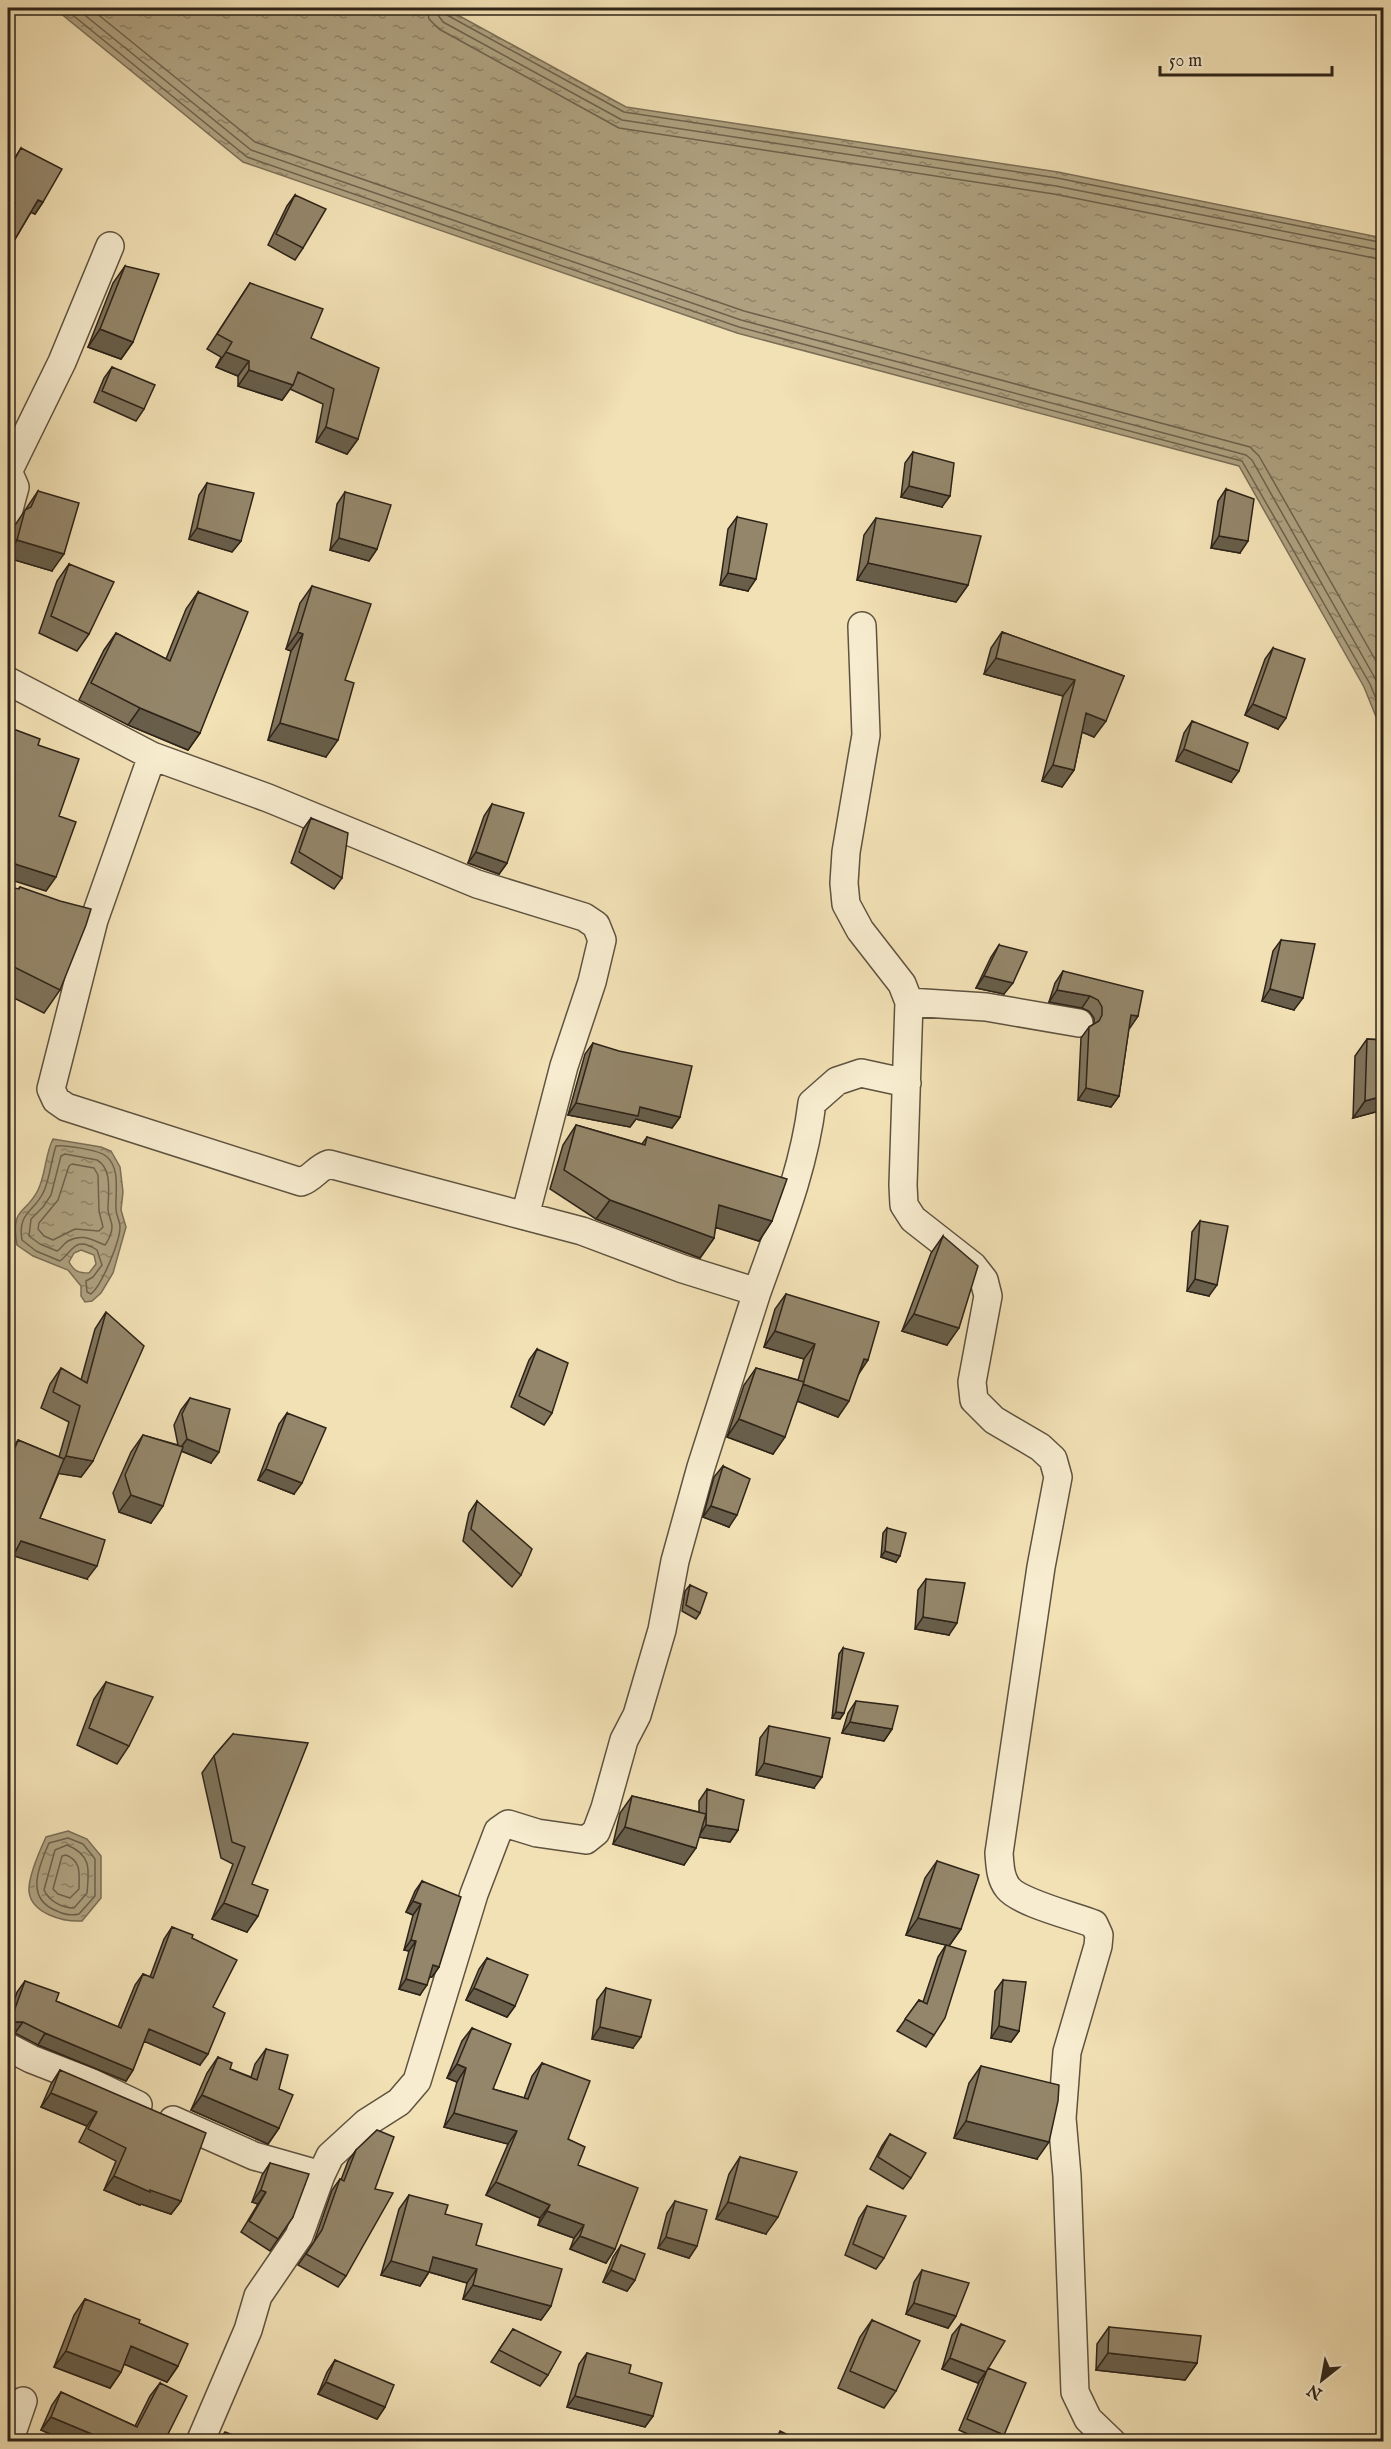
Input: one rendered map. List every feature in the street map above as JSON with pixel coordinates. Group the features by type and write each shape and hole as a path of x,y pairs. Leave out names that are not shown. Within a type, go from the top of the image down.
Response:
{"street":[{"path":"8,513 15,487 8,471 62,362 110,246"},
{"path":"862,626 866,735 846,852 844,883 846,904 860,930 902,984 909,1002 904,1205 913,1219 973,1266 984,1280 988,1296 972,1382 974,1400 994,1420 1040,1448 1053,1459 1058,1477 1041,1567 999,1852 1001,1875 1007,1888 1018,1897 1094,1924 1099,1935 1098,1946 1067,2052 1062,2118 1067,2176 1075,2392 1088,2419 1112,2442"},
{"path":"8,681 152,756 268,798 477,884 584,917 596,925 602,940 592,982 564,1066 525,1216"},
{"path":"152,756 83,917 51,1089 56,1100 66,1107 301,1182 310,1178 318,1168 329,1164 582,1231 683,1269 757,1292"},
{"path":"909,1002 986,1007 1079,1023"},
{"path":"200,2442 248,2330 258,2296 299,2236 330,2156 366,2123 399,2102 417,2081 474,1894 498,1830 508,1824 537,1833 586,1840 596,1832 624,1740 637,1715 662,1630 675,1561 701,1467 757,1292 799,1171 808,1137 812,1103 837,1081 861,1073 907,1083"},
{"path":"8,2047 254,2156 321,2175"},
{"path":"9,2442 23,2401"}],"water":[{"path":"54,8 445,8 626,107 1058,172 1383,238 1383,734 1364,687 1239,466 737,333 243,162"},
{"path":"53,1139 101,1147 111,1151 120,1167 123,1192 121,1210 126,1227 113,1273 101,1293 92,1301 85,1302 81,1296 81,1286 68,1270 33,1256 17,1245 15,1232 17,1217 38,1190","holes":["81,1250 94,1255 96,1264 89,1273 77,1271 69,1262 74,1253"]},
{"path":"68,1831 87,1839 101,1856 101,1898 82,1921 58,1918 42,1911 31,1899 29,1891 32,1871 46,1837"},
{"path":"1383,2219 1383,2415 1378,2405"}],"building":[{"path":"21,148 62,169 43,202 38,200 8,251 8,218 15,203 8,200 8,171"},
{"path":"295,195 326,209 303,248 276,234"},
{"path":"125,266 159,274 133,342 100,329"},
{"path":"250,283 323,309 311,338 379,368 358,439 326,427 334,389 298,372 293,385 249,370 249,361 226,352 232,342 217,334"},
{"path":"112,367 155,385 144,409 102,391"},
{"path":"913,452 954,463 950,496 909,486"},
{"path":"207,483 254,493 241,541 197,528"},
{"path":"1226,489 1254,499 1248,541 1219,536"},
{"path":"38,491 79,503 64,554 17,540 25,510 31,507"},
{"path":"345,492 391,505 377,549 339,538"},
{"path":"737,517 767,524 756,579 728,573"},
{"path":"876,518 981,536 968,585 868,563"},
{"path":"69,564 114,582 89,634 51,616"},
{"path":"312,586 371,604 345,680 354,683 338,740 280,723 303,634 298,632"},
{"path":"198,592 248,612 200,733 140,708 91,683 116,633 170,661"},
{"path":"1002,632 1124,676 1106,721 1086,713 1074,770 1053,765 1075,680 996,658"},
{"path":"1273,648 1305,659 1286,718 1253,704"},
{"path":"1192,721 1248,743 1239,771 1184,749"},
{"path":"8,727 40,739 38,745 79,759 59,816 76,822 56,877 8,861"},
{"path":"492,804 524,813 507,863 476,852"},
{"path":"311,818 348,833 342,878 299,852"},
{"path":"8,887 19,889 20,887 91,909 60,990 8,964"},
{"path":"1281,940 1315,944 1303,998 1270,989"},
{"path":"999,945 1027,952 1013,983 984,976"},
{"path":"1063,971 1143,991 1138,1016 1131,1015 1119,1096 1086,1088 1089,1027 1099,1021 1102,1007 1098,1000 1090,996 1057,990"},
{"path":"1367,1039 1383,1040 1383,1096 1365,1101"},
{"path":"593,1043 619,1051 692,1066 680,1117 640,1107 638,1116 576,1103"},
{"path":"576,1125 645,1145 647,1137 787,1179 772,1221 719,1205 714,1238 610,1200 564,1170"},
{"path":"1200,1221 1228,1226 1217,1285 1195,1279"},
{"path":"943,1236 978,1266 959,1328 914,1314"},
{"path":"786,1294 879,1322 868,1360 864,1359 849,1401 803,1384 815,1344 775,1331"},
{"path":"106,1312 144,1346 93,1461 66,1456 80,1406 53,1392 61,1368 87,1383"},
{"path":"537,1349 568,1363 552,1413 519,1396"},
{"path":"756,1368 804,1382 785,1437 739,1419"},
{"path":"190,1398 230,1409 219,1452 187,1439 182,1414"},
{"path":"287,1413 326,1428 302,1483 266,1469"},
{"path":"143,1435 183,1447 163,1506 131,1495 125,1475"},
{"path":"18,1440 64,1459 40,1518 105,1540 97,1566 21,1541 8,1566 8,1476 10,1472 8,1466"},
{"path":"723,1466 750,1479 737,1515 711,1506"},
{"path":"477,1501 532,1549 521,1575 471,1529"},
{"path":"887,1528 906,1533 900,1556 885,1551"},
{"path":"926,1579 965,1583 957,1623 923,1617"},
{"path":"690,1585 707,1593 700,1613 686,1605"},
{"path":"843,1648 864,1653 844,1713 836,1712"},
{"path":"106,1682 153,1697 129,1746 89,1728"},
{"path":"856,1701 898,1706 892,1729 850,1722"},
{"path":"769,1726 830,1738 822,1777 764,1763"},
{"path":"233,1734 308,1743 252,1884 268,1890 258,1916 224,1903 245,1847 232,1842 214,1756"},
{"path":"707,1789 744,1800 738,1830 706,1825"},
{"path":"632,1796 706,1814 696,1848 625,1827"},
{"path":"937,1861 979,1875 961,1929 918,1918"},
{"path":"422,1881 461,1897 439,1967 433,1965 427,1985 406,1979 416,1941 411,1940 421,1904 413,1901"},
{"path":"172,1927 193,1935 192,1938 237,1960 213,2007 225,2013 208,2054 149,2029 133,2070 23,2022 10,2022 25,1981 59,1993 56,2001 121,2028 143,1974 153,1978"},
{"path":"946,1945 966,1951 945,2018 934,2035 905,2019 919,2000 927,2004"},
{"path":"487,1958 528,1975 515,2006 474,1988"},
{"path":"1003,1980 1026,1982 1019,2031 999,2026"},
{"path":"606,1988 651,2000 641,2037 600,2027"},
{"path":"472,2028 511,2044 493,2089 528,2099 542,2063 590,2081 568,2139 585,2147 578,2165 638,2188 615,2249 580,2236 584,2225 547,2211 550,2205 496,2182 517,2131 454,2113 466,2068 457,2064"},
{"path":"266,2049 288,2055 279,2089 293,2095 279,2128 202,2095 218,2057 232,2063 230,2069 257,2080"},
{"path":"981,2066 1059,2085 1049,2142 966,2121"},
{"path":"60,2070 206,2133 181,2201 150,2190 150,2192 114,2176 126,2148 88,2129 97,2112 51,2093"},
{"path":"377,2130 394,2137 375,2189 393,2193 346,2276 306,2254 322,2230 340,2179 344,2181 356,2150"},
{"path":"890,2134 926,2153 911,2178 878,2157"},
{"path":"740,2157 797,2172 778,2217 728,2202"},
{"path":"270,2163 309,2174 293,2217 278,2239 249,2221 266,2192 261,2190"},
{"path":"409,2195 448,2205 445,2214 482,2224 476,2245 562,2269 551,2306 473,2285 477,2269 433,2257 429,2272 391,2261"},
{"path":"675,2201 707,2210 697,2246 666,2237"},
{"path":"867,2206 906,2216 884,2258 853,2244"},
{"path":"621,2245 645,2254 635,2280 611,2270"},
{"path":"922,2270 969,2283 956,2316 914,2303"},
{"path":"85,2299 140,2320 139,2323 188,2344 178,2366 131,2346 121,2372 66,2351"},
{"path":"872,2320 920,2341 896,2391 850,2371"},
{"path":"961,2324 1005,2341 986,2372 950,2358"},
{"path":"1109,2327 1201,2336 1197,2363 1108,2353"},
{"path":"513,2329 561,2352 548,2375 499,2350"},
{"path":"587,2353 631,2365 629,2373 662,2383 653,2416 575,2396"},
{"path":"335,2360 394,2385 385,2407 326,2382"},
{"path":"988,2368 1026,2383 1004,2435 967,2419"},
{"path":"160,2383 187,2396 164,2442 111,2442 51,2417 61,2392 137,2427"},
{"path":"780,2431 802,2442 775,2442"},
{"path":"225,2432 251,2442 218,2442"}]}
